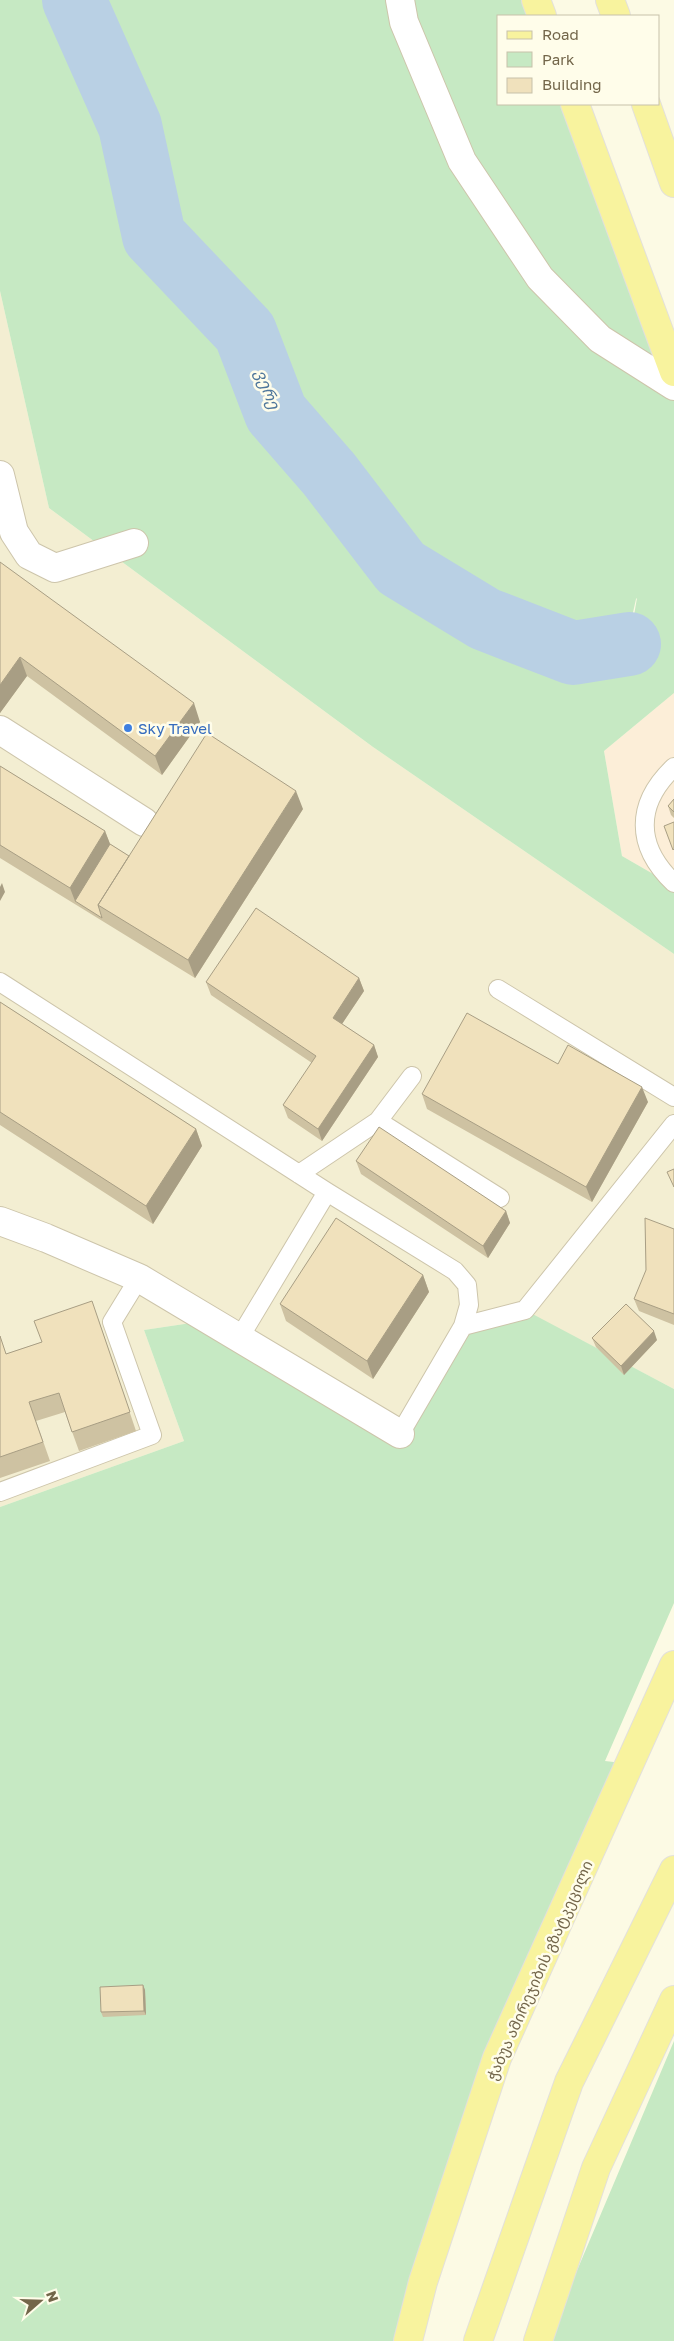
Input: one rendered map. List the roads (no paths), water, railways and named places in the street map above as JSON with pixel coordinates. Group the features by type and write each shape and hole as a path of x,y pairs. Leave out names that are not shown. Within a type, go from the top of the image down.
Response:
{"main road":[{"path":"536,0 542,15"},
{"path":"610,0 616,15"},
{"path":"575,105 674,372"},
{"path":"646,105 674,183"},
{"name":"ჭაბუა ამირეჯიბის გზატკეცილი","path":"408,2341 423,2282 497,2058 674,1665"},
{"path":"478,2341 569,2082 674,1870"},
{"path":"538,2341 596,2168 674,2000"}],"street":[{"path":"400,0 404,22 462,161 540,278 600,339 674,386"},
{"path":"0,475 14,532 29,555 55,568 134,543"},
{"path":"0,730 144,822"},
{"path":"0,1222 46,1238 139,1278 400,1434"}],"lane":[{"path":"674,767 659,781 648,802 644,825 648,848 659,869 674,883"},
{"path":"0,982 327,1192 455,1271 467,1285 469,1305 463,1326 400,1434"},
{"path":"498,989 674,1097"},
{"path":"299,1174 378,1121 412,1076"},
{"path":"378,1121 500,1198"},
{"path":"463,1326 525,1310 674,1124"},
{"path":"240,1337 327,1192"},
{"path":"0,1492 152,1435 112,1322 139,1278"}],"waterway":[{"name":"ვერე","path":"74,0 130,126 154,236 245,332 276,413 329,474 401,568 485,619 573,653 629,644"}],"place":[{"name":"Sky Travel","path":"128,728"}]}
